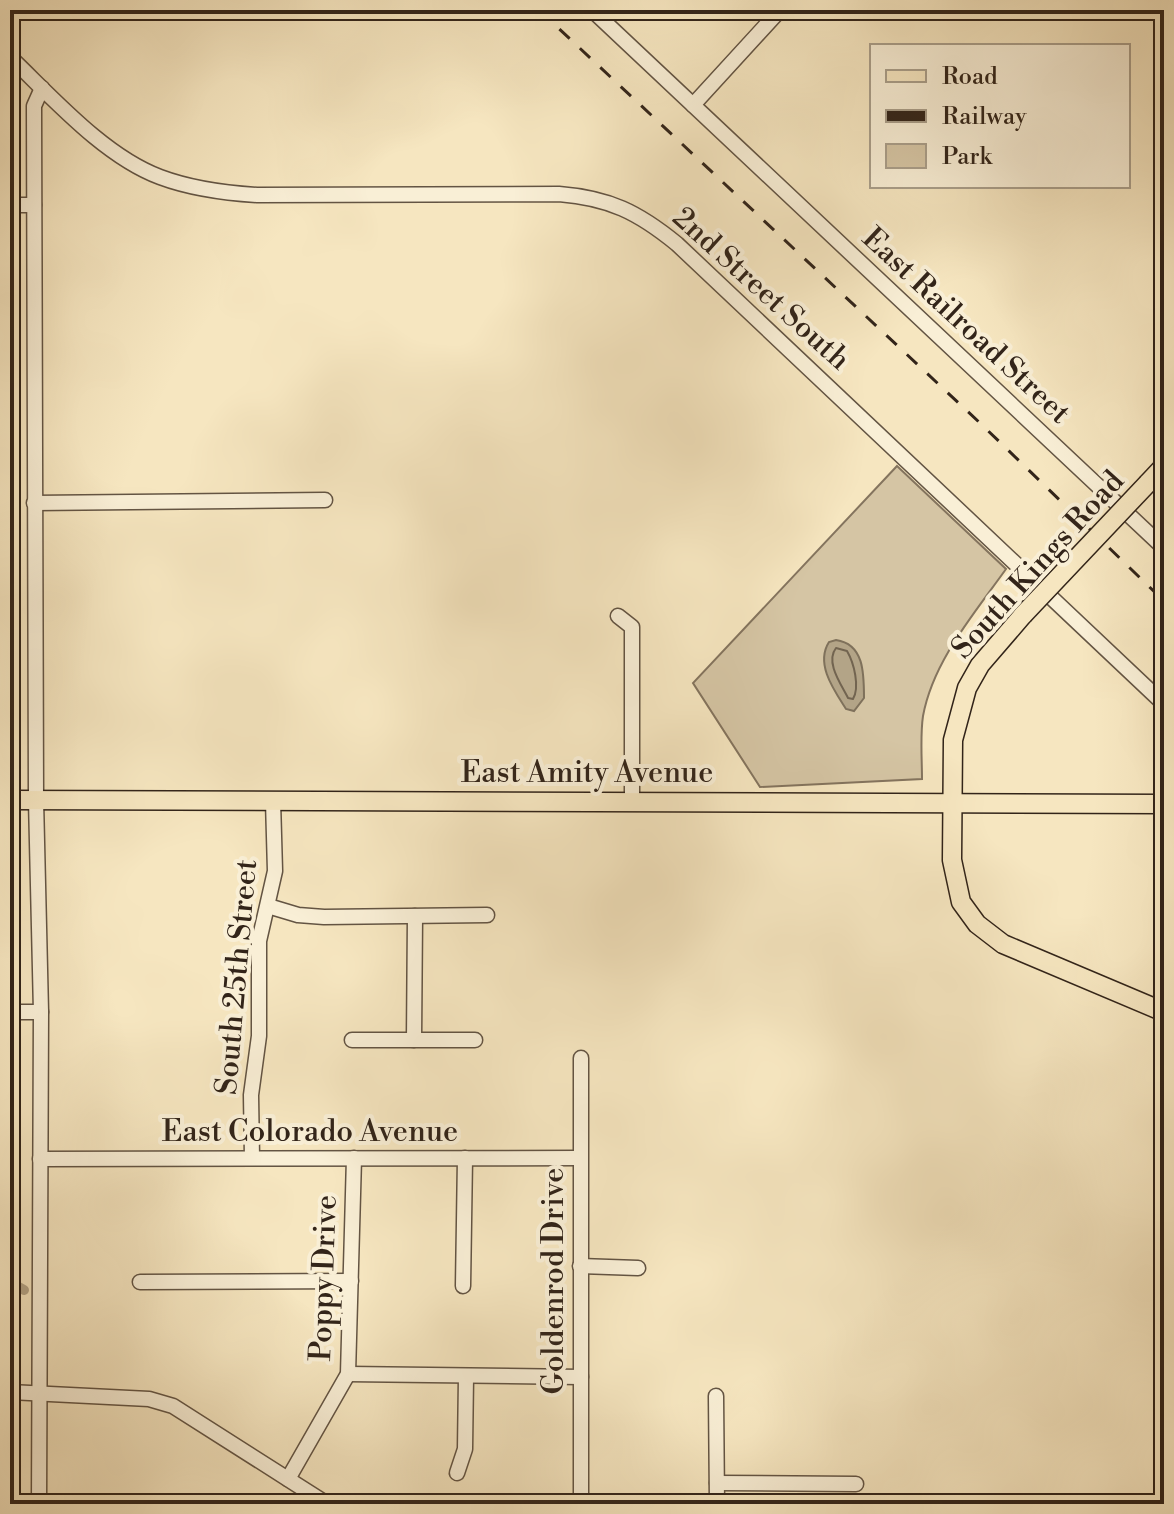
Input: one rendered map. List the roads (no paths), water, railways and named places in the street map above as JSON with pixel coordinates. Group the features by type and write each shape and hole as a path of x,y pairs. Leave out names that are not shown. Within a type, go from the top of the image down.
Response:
{"main road":[{"name":"South Kings Road","path":"1164,466 1023,615 980,665 967,688 953,740 952,860 961,902 977,924 1003,944 1164,1012"},
{"name":"East Amity Avenue","path":"10,800 1164,804"}],"street":[{"name":"East Railroad Street","path":"592,10 1164,548"},
{"path":"693,105 780,10"},
{"name":"2nd Street South","path":"10,57 98,139 129,162 157,177 186,186 221,193 257,195 559,194 587,196 626,209 677,244 1164,704"},
{"path":"39,1504 41,1012 36,800 34,106 42,88"},
{"path":"10,205 34,205"},
{"path":"34,503 325,500"},
{"path":"618,616 632,627 632,801"},
{"name":"South 25th Street","path":"252,1158 251,1095 259,1036 259,941 275,871 273,801"},
{"path":"268,906 298,915 324,917 487,915"},
{"path":"414,1040 415,916"},
{"path":"10,1012 41,1012"},
{"path":"352,1040 475,1040"},
{"name":"Goldenrod Drive","path":"581,1058 581,1504"},
{"name":"Poppy Drive","path":"288,1479 348,1374 354,1158"},
{"path":"463,1286 465,1158"},
{"name":"East Colorado Avenue","path":"40,1159 580,1158"},
{"path":"580,1266 638,1268"},
{"path":"140,1282 351,1281"},
{"path":"348,1374 581,1377"},
{"path":"457,1473 465,1449 466,1377"},
{"path":"10,1392 149,1399 173,1406 327,1504"},
{"path":"716,1396 717,1504"},
{"path":"717,1483 856,1484"}],"water":[{"path":"836,640 852,647 860,661 864,698 854,711 846,709 825,668 825,650 829,642"}],"waterway":[{"path":"10,1282 24,1290"}],"railway":[{"path":"539,10 980,423 1164,601"}]}
